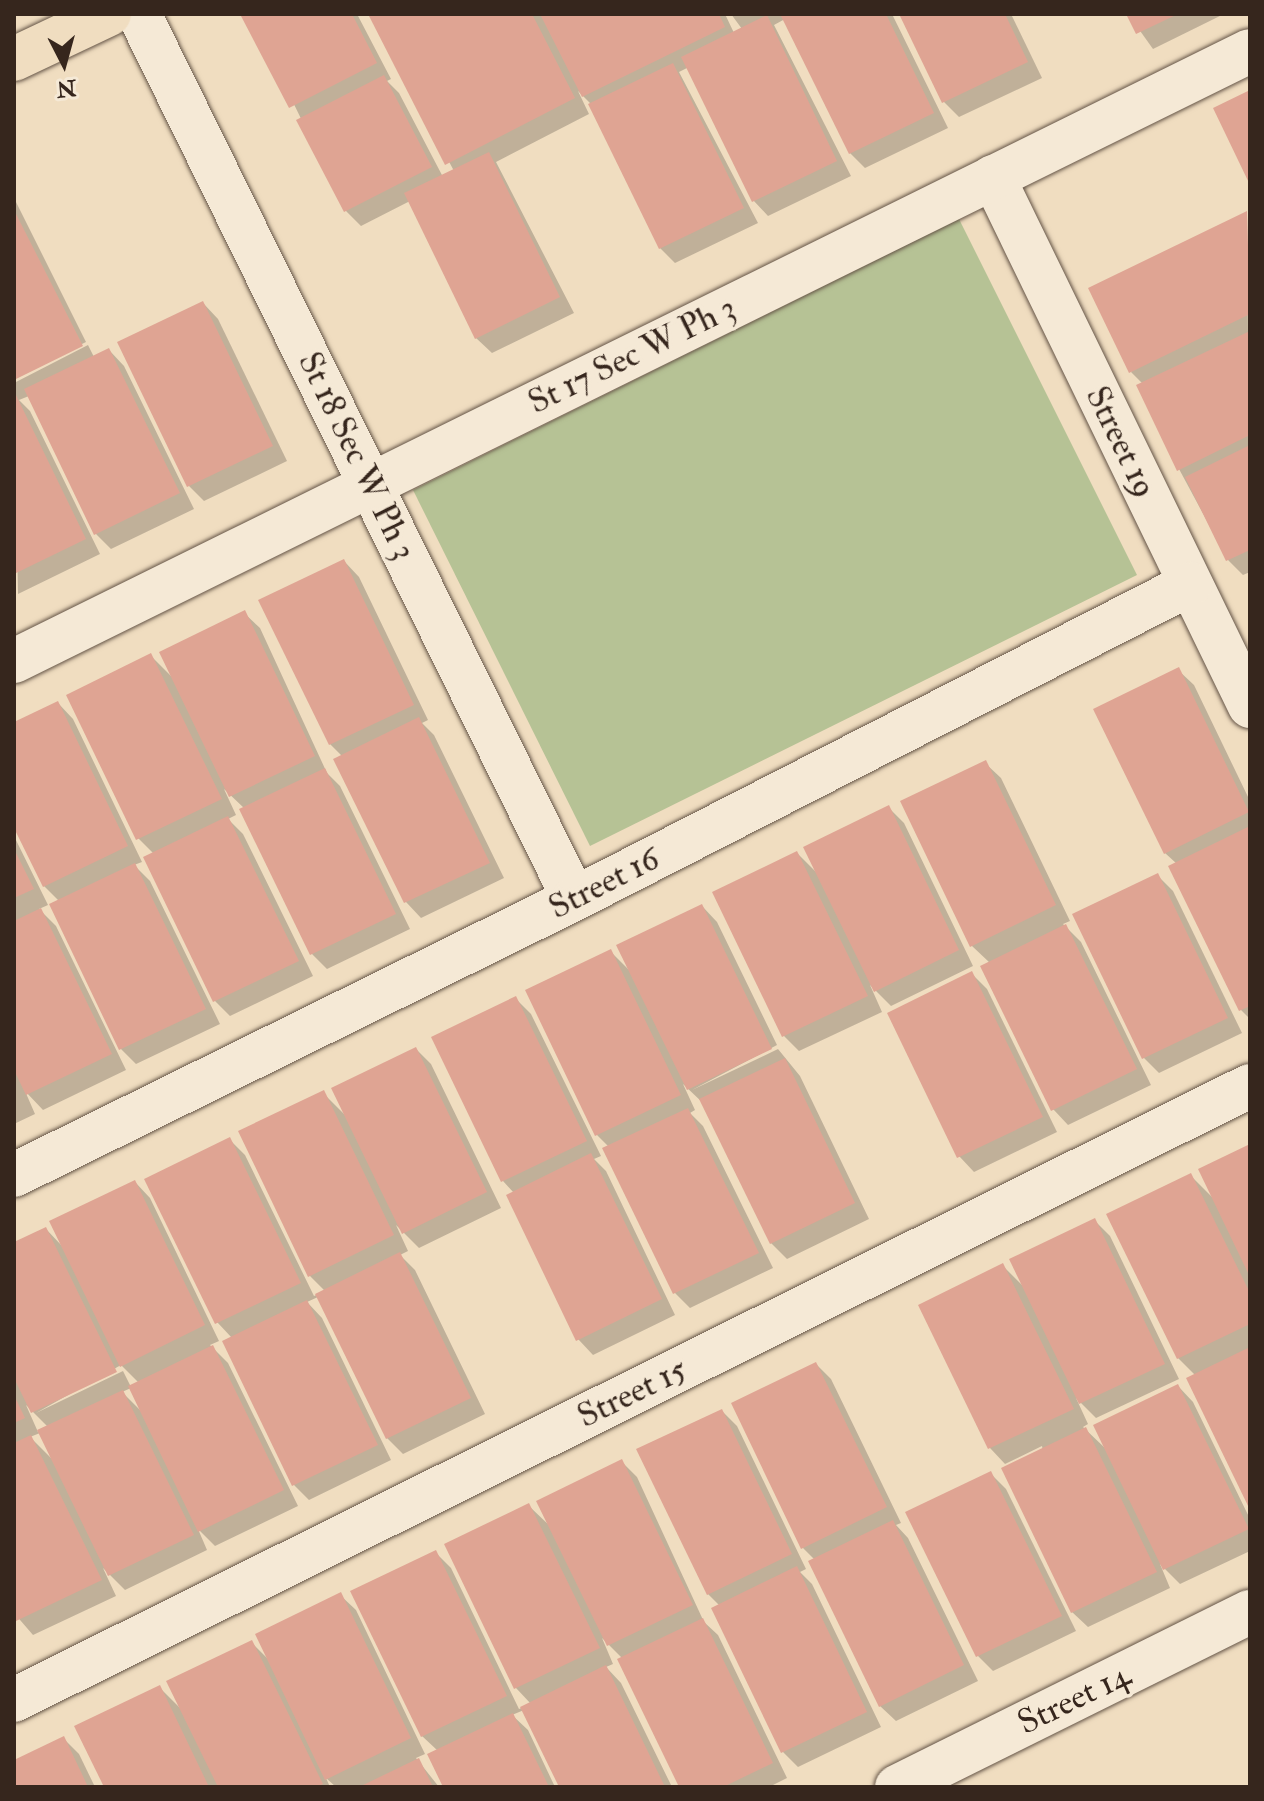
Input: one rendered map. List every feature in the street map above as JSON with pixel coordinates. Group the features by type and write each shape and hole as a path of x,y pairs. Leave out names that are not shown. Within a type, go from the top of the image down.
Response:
{"main road":[{"path":"14,59 109,14"}],"street":[{"name":"St 18 Sec W Ph 3","path":"139,14 574,899"},
{"name":"St 17 Sec W Ph 3","path":"14,661 1250,51"},
{"name":"Street 19","path":"993,177 1250,706"},
{"name":"Street 16","path":"14,1175 574,899 1190,584"},
{"name":"Street 15","path":"14,1700 1250,1086"},
{"name":"Street 14","path":"897,1787 1250,1612"}],"green space":[{"path":"959,219 1137,575 590,846 413,490"}],"building":[{"path":"352,14 377,63 289,108 241,16"},
{"path":"368,14 532,14 575,98 445,165"},
{"path":"540,14 719,14 725,27 582,97"},
{"path":"780,14 886,14 934,113 849,154"},
{"path":"899,14 1005,14 1028,62 942,103"},
{"path":"1126,14 1178,14 1136,34"},
{"path":"767,15 837,161 752,202 681,57"},
{"path":"673,63 744,208 659,249 588,104"},
{"path":"384,75 432,167 344,212 296,120"},
{"path":"1250,90 1250,185 1213,108"},
{"path":"489,152 560,297 475,339 404,193"},
{"path":"14,210 83,346 14,380"},
{"path":"1247,211 1250,314 1129,373 1088,288"},
{"path":"203,301 273,446 187,487 117,342"},
{"path":"1250,331 1250,435 1177,471 1136,385"},
{"path":"109,348 180,493 94,535 24,389"},
{"path":"14,391 86,539 14,574"},
{"path":"1250,445 1250,550 1226,561 1185,477"},
{"path":"344,559 414,705 329,745 258,600"},
{"path":"245,610 315,756 229,797 159,652"},
{"path":"151,653 222,799 136,840 66,695"},
{"path":"1179,667 1249,812 1164,854 1093,709"},
{"path":"58,701 128,846 43,887 14,828 14,722"},
{"path":"419,717 490,863 404,903 333,759"},
{"path":"986,760 1056,905 970,947 900,801"},
{"path":"325,768 396,914 310,955 239,809"},
{"path":"889,805 959,950 874,992 803,847"},
{"path":"228,816 299,961 213,1002 143,857"},
{"path":"1250,826 1250,1006 1239,1011 1168,866"},
{"path":"14,849 34,889 14,898"},
{"path":"797,851 868,996 782,1037 712,892"},
{"path":"135,863 206,1009 119,1050 49,904"},
{"path":"1158,873 1228,1018 1142,1059 1072,914"},
{"path":"702,904 772,1049 687,1090 616,945"},
{"path":"41,908 112,1054 26,1095 14,1070 14,921"},
{"path":"1066,924 1137,1069 1051,1111 980,966"},
{"path":"611,949 681,1095 595,1136 525,990"},
{"path":"972,971 1043,1117 957,1158 887,1013"},
{"path":"516,996 587,1141 501,1182 431,1037"},
{"path":"416,1047 487,1192 402,1234 331,1088"},
{"path":"785,1058 855,1203 770,1244 699,1099"},
{"path":"324,1090 394,1235 308,1277 238,1131"},
{"path":"688,1108 759,1253 673,1294 602,1148"},
{"path":"230,1137 301,1283 215,1324 144,1179"},
{"path":"1250,1144 1250,1277 1198,1169"},
{"path":"591,1153 662,1299 576,1341 506,1195"},
{"path":"1191,1173 1250,1293 1250,1324 1177,1359 1106,1214"},
{"path":"135,1180 205,1325 120,1367 49,1221"},
{"path":"1095,1218 1165,1364 1079,1404 1009,1259"},
{"path":"46,1227 117,1372 31,1413 14,1378 14,1242"},
{"path":"400,1252 471,1398 386,1439 315,1294"},
{"path":"1003,1263 1074,1409 988,1449 918,1305"},
{"path":"307,1300 378,1445 292,1486 222,1341"},
{"path":"213,1345 284,1490 198,1532 128,1386"},
{"path":"1250,1347 1250,1510 1186,1378"},
{"path":"816,1362 887,1507 801,1549 731,1403"},
{"path":"1178,1384 1249,1529 1163,1570 1093,1425"},
{"path":"123,1390 194,1535 108,1576 37,1430"},
{"path":"14,1395 25,1418 14,1423"},
{"path":"722,1409 792,1554 707,1595 636,1449"},
{"path":"1086,1427 1157,1572 1071,1613 1001,1468"},
{"path":"31,1435 102,1580 16,1621 14,1443"},
{"path":"622,1459 693,1605 607,1646 536,1501"},
{"path":"991,1471 1062,1616 976,1657 905,1512"},
{"path":"529,1503 600,1648 514,1689 444,1544"},
{"path":"893,1520 964,1665 879,1707 808,1561"},
{"path":"436,1550 507,1696 421,1737 350,1591"},
{"path":"797,1566 867,1712 781,1753 711,1608"},
{"path":"341,1592 411,1738 325,1780 255,1634"},
{"path":"703,1618 773,1763 723,1787 679,1787 617,1659"},
{"path":"252,1640 323,1784 317,1787 218,1787 166,1681"},
{"path":"606,1665 665,1787 559,1787 520,1707"},
{"path":"160,1685 209,1787 104,1787 74,1726"},
{"path":"513,1713 549,1787 443,1787 427,1754"},
{"path":"64,1736 88,1787 14,1787 14,1760"},
{"path":"419,1758 433,1787 359,1787"}]}
